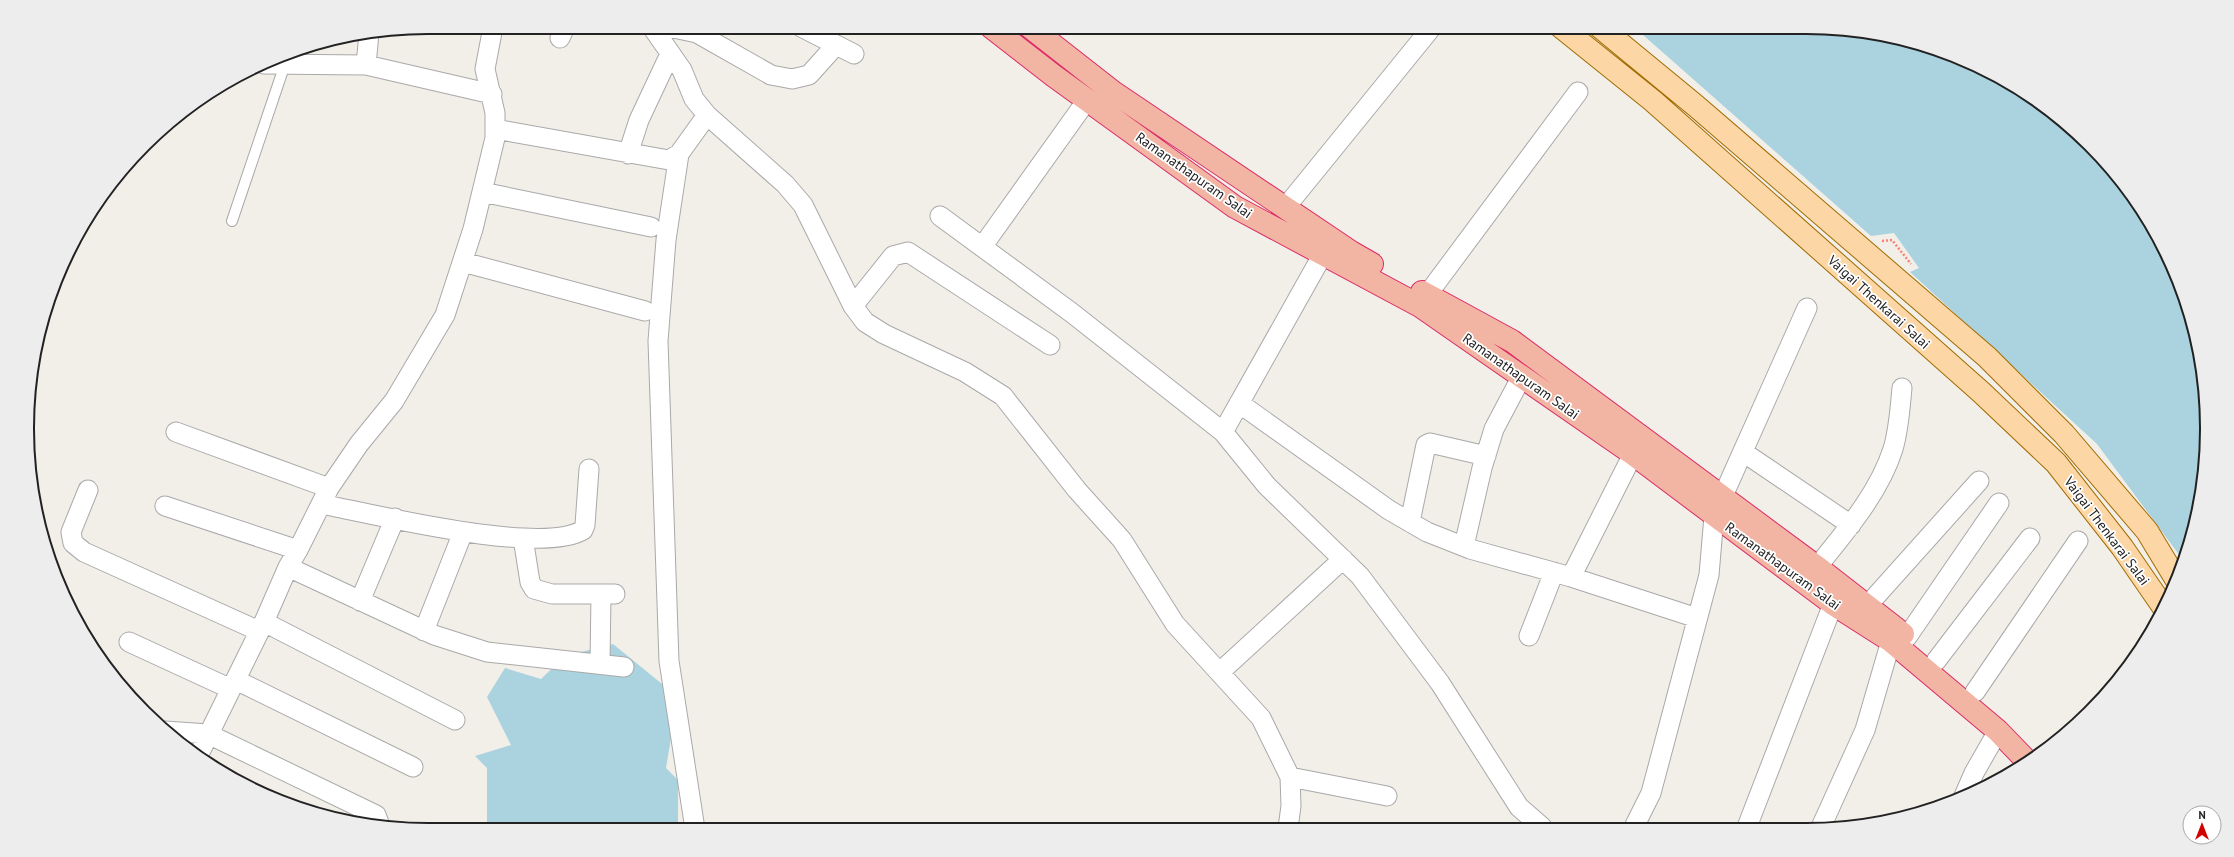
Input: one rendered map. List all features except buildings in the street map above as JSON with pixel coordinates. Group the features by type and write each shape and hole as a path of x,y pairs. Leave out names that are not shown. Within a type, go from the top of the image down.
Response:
{"highway":[{"name":"Ramanathapuram Salai","path":"1000,34 1087,100 1235,207 1420,306 1633,454 1817,567 1867,606 1899,639 1998,731 2024,758"},
{"name":"Ramanathapuram Salai","path":"1039,34 1113,92 1350,252 1512,341 1718,506 1833,604 1899,639 1936,661 1975,692 2034,750"}],"main road":[{"name":"Vaigai Thenkarai Salai","path":"1570,34 1654,101 1981,392 2056,463 2122,547 2160,602"},
{"name":"Vaigai Thenkarai Salai","path":"1608,34 1702,111 1987,357 2064,434 2147,531 2173,572"}],"street":[{"path":"200,751 262,626 288,567 325,496 359,444 394,400 445,316 463,262 495,138 492,94 485,69 492,34"},
{"path":"657,34 682,70 694,99 707,115 784,184 803,205 852,306 865,322 884,334 965,372 1003,396 1077,490 1122,540 1175,624 1262,718 1290,777 1291,806 1289,823"},
{"path":"699,34 771,75 792,79 809,75 836,45"},
{"path":"815,34 854,54"},
{"path":"1285,208 1426,34"},
{"path":"366,65 368,39"},
{"path":"628,154 639,120 670,54"},
{"path":"278,64 366,65 492,94"},
{"path":"1427,295 1578,92"},
{"path":"982,247 1087,100"},
{"path":"495,129 628,154 669,160 679,154 707,115"},
{"path":"679,154 666,240 658,341 669,661 694,823"},
{"path":"482,192 651,227"},
{"path":"940,216 1072,313 1223,432 1267,486 1360,576 1440,683 1520,807 1538,823"},
{"path":"852,306 893,256 908,252 1050,345"},
{"path":"1223,432 1323,254"},
{"path":"463,262 645,311"},
{"path":"1636,823 1651,793 1709,575 1718,506 1807,308"},
{"path":"1464,546 1494,429 1522,376"},
{"path":"1817,567 1851,525 1885,470 1893,448 1898,425 1902,388"},
{"path":"1239,403 1388,510 1427,532 1464,546 1562,574 1697,618"},
{"path":"176,432 325,496 395,518 463,532 523,538 573,535 583,530 585,525 589,469"},
{"path":"1410,522 1426,445 1430,443 1486,456"},
{"path":"1742,452 1851,525"},
{"path":"1529,636 1562,574 1633,454"},
{"path":"1867,606 1979,480"},
{"path":"88,490 71,532 73,543 84,552 262,626 455,720"},
{"path":"1823,822 1865,730 1899,639 1999,504"},
{"path":"165,506 298,550"},
{"path":"360,601 395,518"},
{"path":"424,631 463,532"},
{"path":"523,538 530,582 534,589 552,594 608,594 600,664"},
{"path":"1936,661 2030,538"},
{"path":"1975,692 2078,541"},
{"path":"1220,672 1343,559"},
{"path":"288,567 424,631 487,652 624,667"},
{"path":"1749,823 1833,604"},
{"path":"129,642 233,684 413,767"},
{"path":"1968,788 1974,773 1998,731"},
{"path":"176,732 208,734 376,816 378,820"},
{"path":"1290,777 1387,796"}],"lane":[{"path":"232,221 285,64"}],"path":[{"path":"1878,242 1892,240 1914,268"}],"water":[{"path":"1642,34 1831,35 1857,37 1908,47 1956,64 2003,87 2025,100 2066,132 2102,168 2134,209 2159,254 2170,278 2187,326 2197,377 2200,428 2197,480 2187,531 2179,555 2097,444 1910,272 1919,268 1894,233 1871,236"},
{"path":"613,644 678,697 666,768 678,780 678,823 487,823 487,768 475,756 511,745 487,697 505,668 541,679 565,656"}]}
